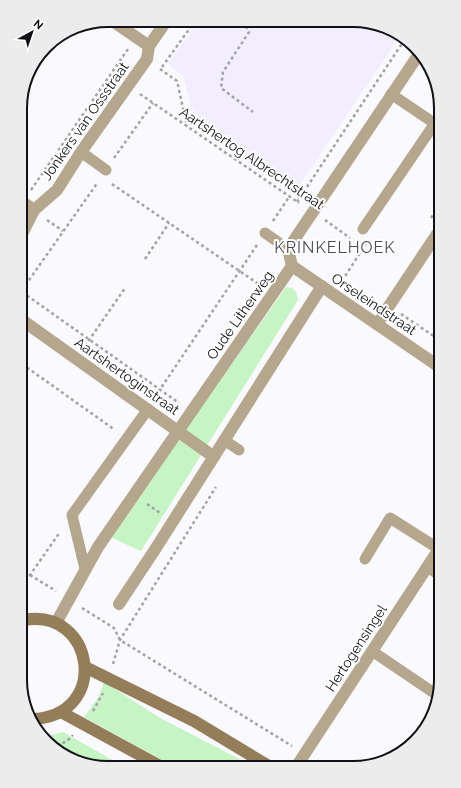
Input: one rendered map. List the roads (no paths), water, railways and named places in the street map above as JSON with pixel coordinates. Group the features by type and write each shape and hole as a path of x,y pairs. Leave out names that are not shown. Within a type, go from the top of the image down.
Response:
{"main road":[{"path":"27,620 39,618 56,623 64,628 78,642 82,651 85,667 84,680 76,699 61,712 45,718 37,719"},
{"path":"85,667 194,721 260,761"},
{"path":"61,712 151,761"}],"street":[{"path":"121,27 149,46"},
{"name":"Jonkers van Ossstraat","path":"27,224 34,210 57,190 81,152 147,59 149,46 162,27"},
{"path":"288,249 416,58"},
{"path":"27,205 34,210"},
{"path":"376,324 434,238"},
{"name":"Oude Litherweg","path":"56,623 98,547 292,266 288,249"},
{"name":"Orseleindstraat","path":"292,266 434,363"},
{"path":"119,604 322,286"},
{"name":"Aartshertoginstraat","path":"27,324 214,457"},
{"name":"Hertogensingel","path":"300,761 434,556"}],"lane":[{"path":"391,94 434,122"},
{"path":"363,229 434,126"},
{"path":"81,152 104,174"},
{"path":"265,233 288,249"},
{"path":"85,570 72,515 148,409"},
{"path":"224,440 238,450"},
{"path":"365,559 390,518 434,546"},
{"path":"427,567 434,571"},
{"path":"372,651 433,692"}],"district":[{"name":"KRINKELHOEK","path":"335,247"}]}
